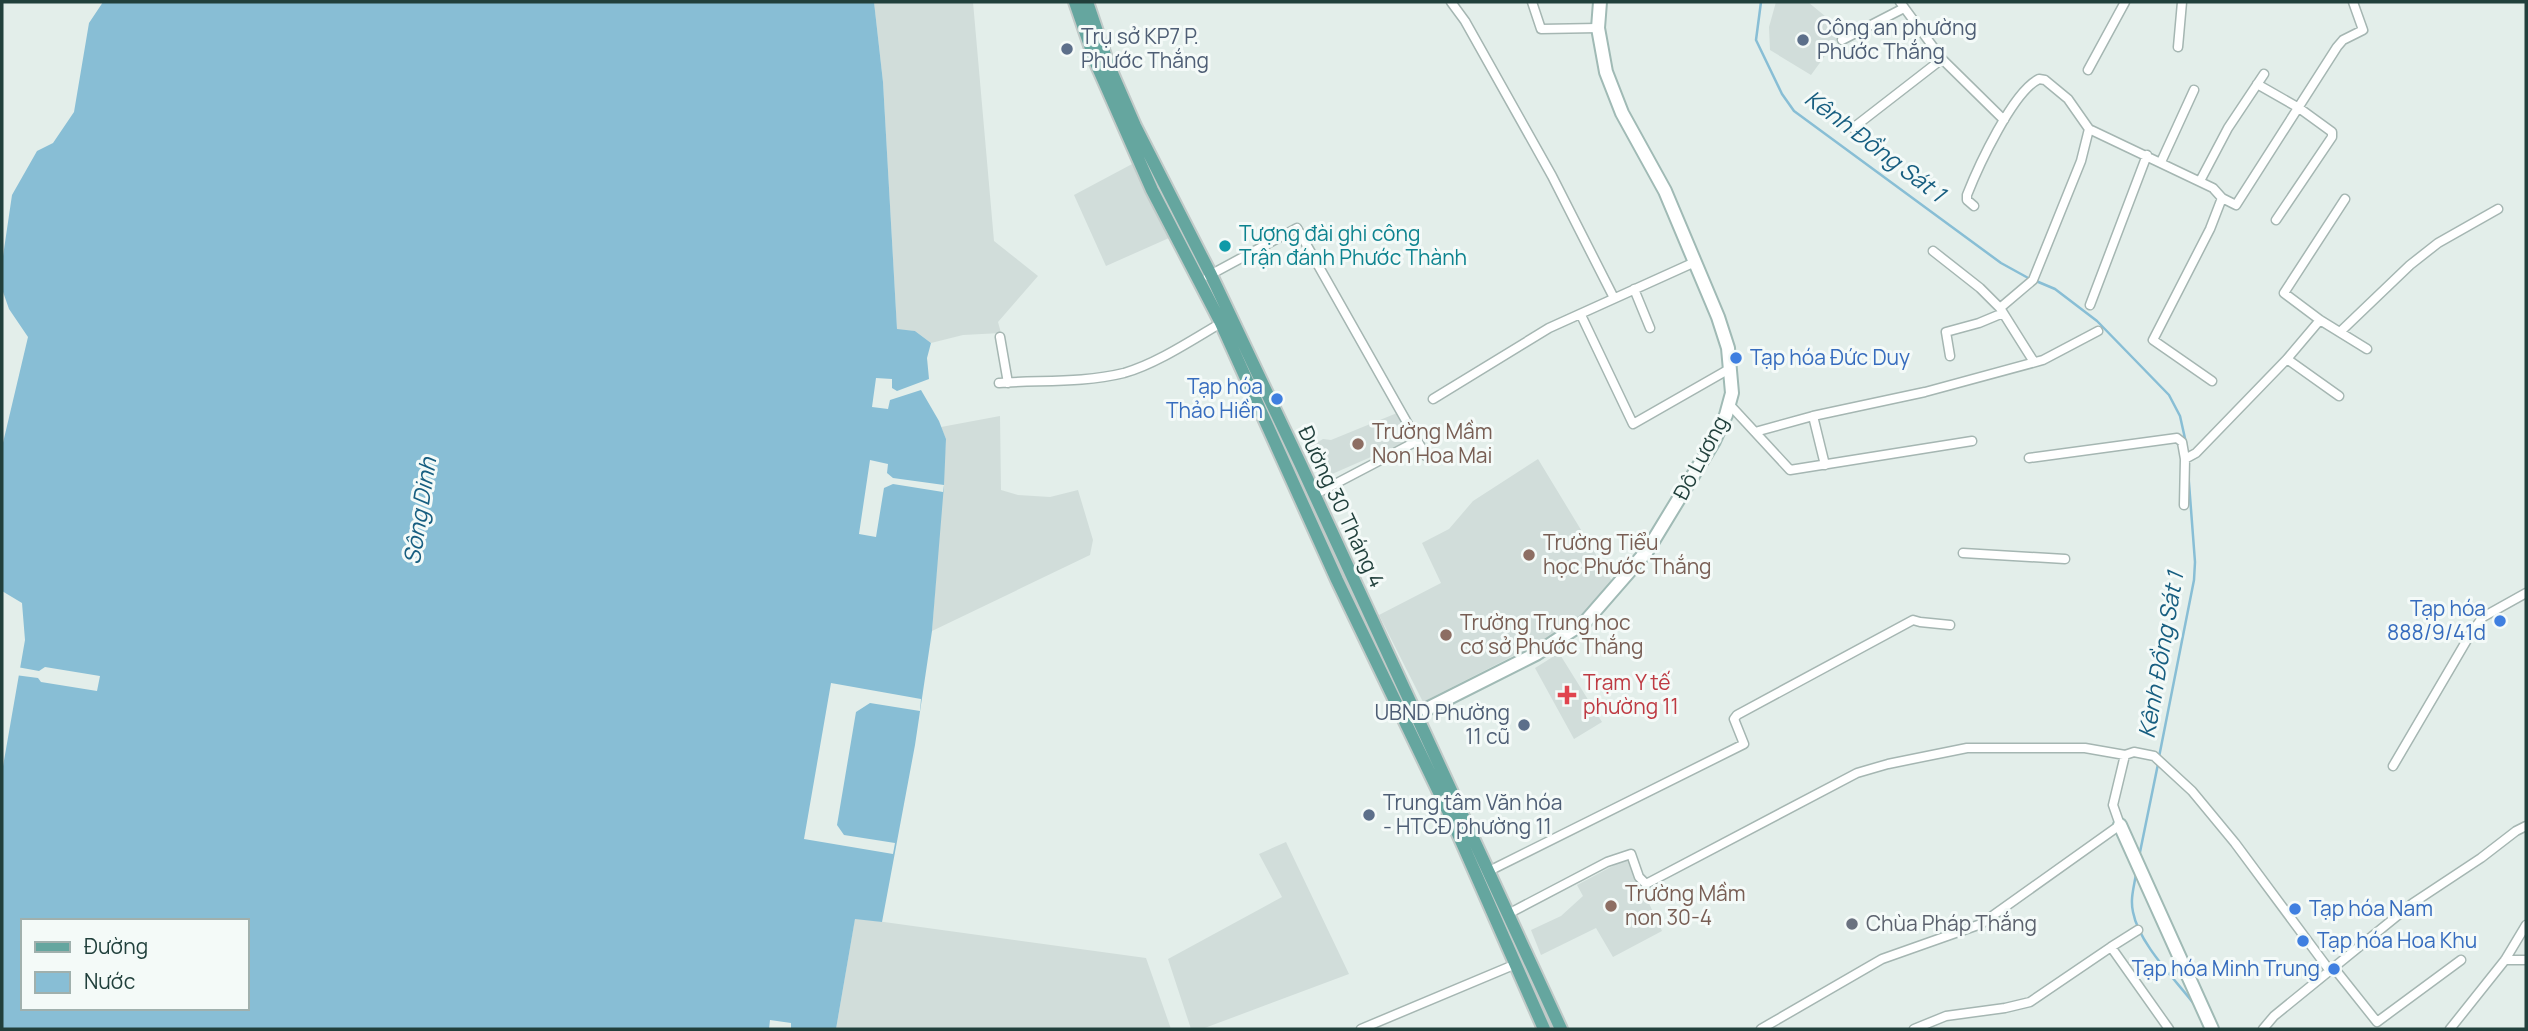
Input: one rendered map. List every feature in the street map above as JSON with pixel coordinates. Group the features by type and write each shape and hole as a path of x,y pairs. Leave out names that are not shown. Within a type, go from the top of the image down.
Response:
{"main road":[{"name":"Đường 30 Tháng 4","path":"1083,3 1096,63 1147,178 1166,202 1300,463 1561,1029"},
{"name":"Đường 30 Tháng 4","path":"1225,320 1286,468 1405,720 1544,1029"},
{"path":"1286,468 1300,463"}],"street":[{"path":"1451,2 1465,21 1552,176 1614,298"},
{"path":"1532,2 1541,29 1598,28"},
{"name":"Đô Lương","path":"1405,720 1536,654 1586,621 1647,551 1714,441 1732,393 1728,348 1718,317 1665,191 1622,113 1606,72 1598,28 1600,2"},
{"path":"2088,70 2125,2"},
{"path":"2178,47 2182,2"},
{"path":"1974,206 1967,200 1967,195 2004,120 2020,93 2034,81 2042,79 2068,99 2089,129 2200,181 2233,205 2240,200 2337,47 2343,40 2363,30 2353,2"},
{"path":"1842,40 1902,5 1942,59 2004,120"},
{"path":"1853,128 1942,59"},
{"path":"2200,181 2228,128 2264,74"},
{"path":"2257,85 2299,108 2330,129 2333,135 2276,220"},
{"path":"2161,162 2194,90"},
{"path":"1950,356 1946,332 1979,323 2002,310 2033,280 2081,161 2089,129"},
{"path":"2090,305 2147,155"},
{"path":"2212,381 2153,340 2210,229 2222,198"},
{"path":"2345,199 2284,293 2319,320 2367,349"},
{"path":"2340,332 2410,265 2438,243 2498,209"},
{"path":"1205,278 1297,228 1426,456"},
{"path":"1933,251 1980,288 2002,310 2034,362"},
{"path":"1433,399 1549,328 1695,262"},
{"path":"1634,289 1650,328"},
{"path":"1581,315 1633,424 1731,368"},
{"path":"1000,337 1003,383 1062,382 1126,372 1177,349 1225,320"},
{"path":"2186,459 2196,453 2287,359 2319,320"},
{"path":"1755,432 1813,416 1925,392 2043,360 2098,331"},
{"path":"2287,359 2339,396"},
{"path":"1729,404 1790,470 1972,442"},
{"path":"1813,416 1825,465"},
{"path":"2029,458 2177,438 2182,442 2186,459 2184,505"},
{"path":"1314,495 1418,441"},
{"path":"1963,553 2065,559"},
{"path":"2393,765 2483,617 2526,593"},
{"path":"1489,871 1744,744 1734,719 1737,715 1913,620 1950,625"},
{"path":"1508,914 1607,862 1631,854 1639,877 1646,884 1857,773 1873,768 1967,748 2085,748 2125,755 2134,752 2154,756 2192,791 2255,867 2332,970 2377,1023 2461,960"},
{"path":"2125,755 2113,805 2212,1029"},
{"path":"1761,1029 1882,958 1981,924 2120,825"},
{"path":"2263,1029 2274,1016 2413,903 2526,826"},
{"path":"2450,1029 2505,960 2526,925"},
{"path":"1913,1029 1946,1016 2030,1002 2138,930"},
{"path":"2111,947 2169,1029"},
{"path":"2505,960 2526,960"},
{"path":"1361,1029 1516,964"}],"shaded area":[{"path":"874,2 973,2 994,241 1038,276 998,322 1001,333 963,335 931,343 915,331 897,330 883,82"},
{"name":"Công an phường Phước Thắng","path":"1776,2 1808,2 1843,31 1811,75 1770,50 1769,27"},
{"path":"1134,163 1169,238 1106,266 1074,195"},
{"name":"Trường Mầm Non Hoa Mai","path":"1397,413 1412,439 1323,478 1308,448 1323,439 1331,440"},
{"path":"1000,416 1001,490 1018,495 1050,497 1078,490 1093,540 1090,555 932,631 946,439 941,427"},
{"name":"Trường Tiểu học Phước Thắng","path":"1538,459 1612,581 1569,629 1545,644 1513,656 1423,702 1379,615 1441,583 1422,543 1449,529 1473,501"},
{"name":"Trạm Y tế phường 11","path":"1559,653 1602,722 1574,739 1535,668"},
{"path":"1286,842 1349,974 1202,1029 1191,1029 1168,959 1282,897 1259,854"},
{"name":"Trường Mầm non 30-4","path":"1622,861 1629,861 1662,931 1613,957 1596,928 1541,955 1531,930 1561,916 1583,896 1577,885"},
{"path":"855,918 1146,958 1171,1029 836,1029"}],"water":[{"name":"Sông Dinh","path":"103,2 874,2 883,82 897,329 915,331 931,343 927,358 929,379 897,391 892,388 892,379 876,378 872,407 888,409 890,400 921,390 946,439 932,631 915,745 882,922 855,919 836,1029 791,1029 791,1023 770,1020 769,1029 2,1029 2,772 25,640 22,603 2,591 2,447 28,337 9,309 2,289 2,263 12,195 37,151 53,143 74,112 89,23"}],"pier":[{"path":"870,460 888,464 887,473 893,478 944,485 943,492 893,484 884,488 876,537 859,534"},
{"path":"17,667 39,671 45,667 100,676 97,691 15,675"},
{"path":"831,683 921,699 920,711 870,703 856,712 837,825 844,835 895,843 893,854 804,839"}],"waterway":[{"name":"Kênh Đồng Sát 1","path":"1761,2 1756,40 1782,94 1794,111 2001,263 2030,279"},
{"name":"Kênh Đồng Sát 1","path":"2036,281 2055,289 2097,321 2169,395 2180,416 2186,443"},
{"name":"Kênh Đồng Sát 1","path":"2159,757 2194,580 2188,470"},
{"name":"Kênh Đồng Sát 1","path":"2139,857 2158,764"},
{"name":"Kênh Đồng Sát 1","path":"2136,874 2132,902 2142,936 2194,1004"}],"place":[{"name":"Công an phường Phước Thắng","path":"1803,40"},
{"name":"Trụ sở KP7 P. Phước Thắng","path":"1067,49"},
{"name":"Tượng đài ghi công Trận đánh Phước Thành","path":"1225,246"},
{"name":"Tạp hóa Đức Duy","path":"1736,358"},
{"name":"Tạp hóa Thảo Hiền","path":"1277,399"},
{"name":"Trường Mầm Non Hoa Mai","path":"1358,444"},
{"name":"Trường Tiểu học Phước Thắng","path":"1529,555"},
{"name":"Tạp hóa 888/9/41d","path":"2500,621"},
{"name":"Trường Trung học cơ sở Phước Thắng","path":"1446,635"},
{"name":"Trạm Y tế phường 11","path":"1567,695"},
{"name":"UBND Phường 11 cũ","path":"1524,725"},
{"name":"Trung tâm Văn hóa - HTCĐ phường 11","path":"1369,815"},
{"name":"Trường Mầm non 30-4","path":"1611,906"},
{"name":"Tạp hóa Nam","path":"2295,909"},
{"name":"Chùa Pháp Thắng","path":"1852,924"},
{"name":"Tạp hóa Hoa Khu","path":"2303,941"},
{"name":"Tạp hóa Minh Trung","path":"2334,969"}]}
